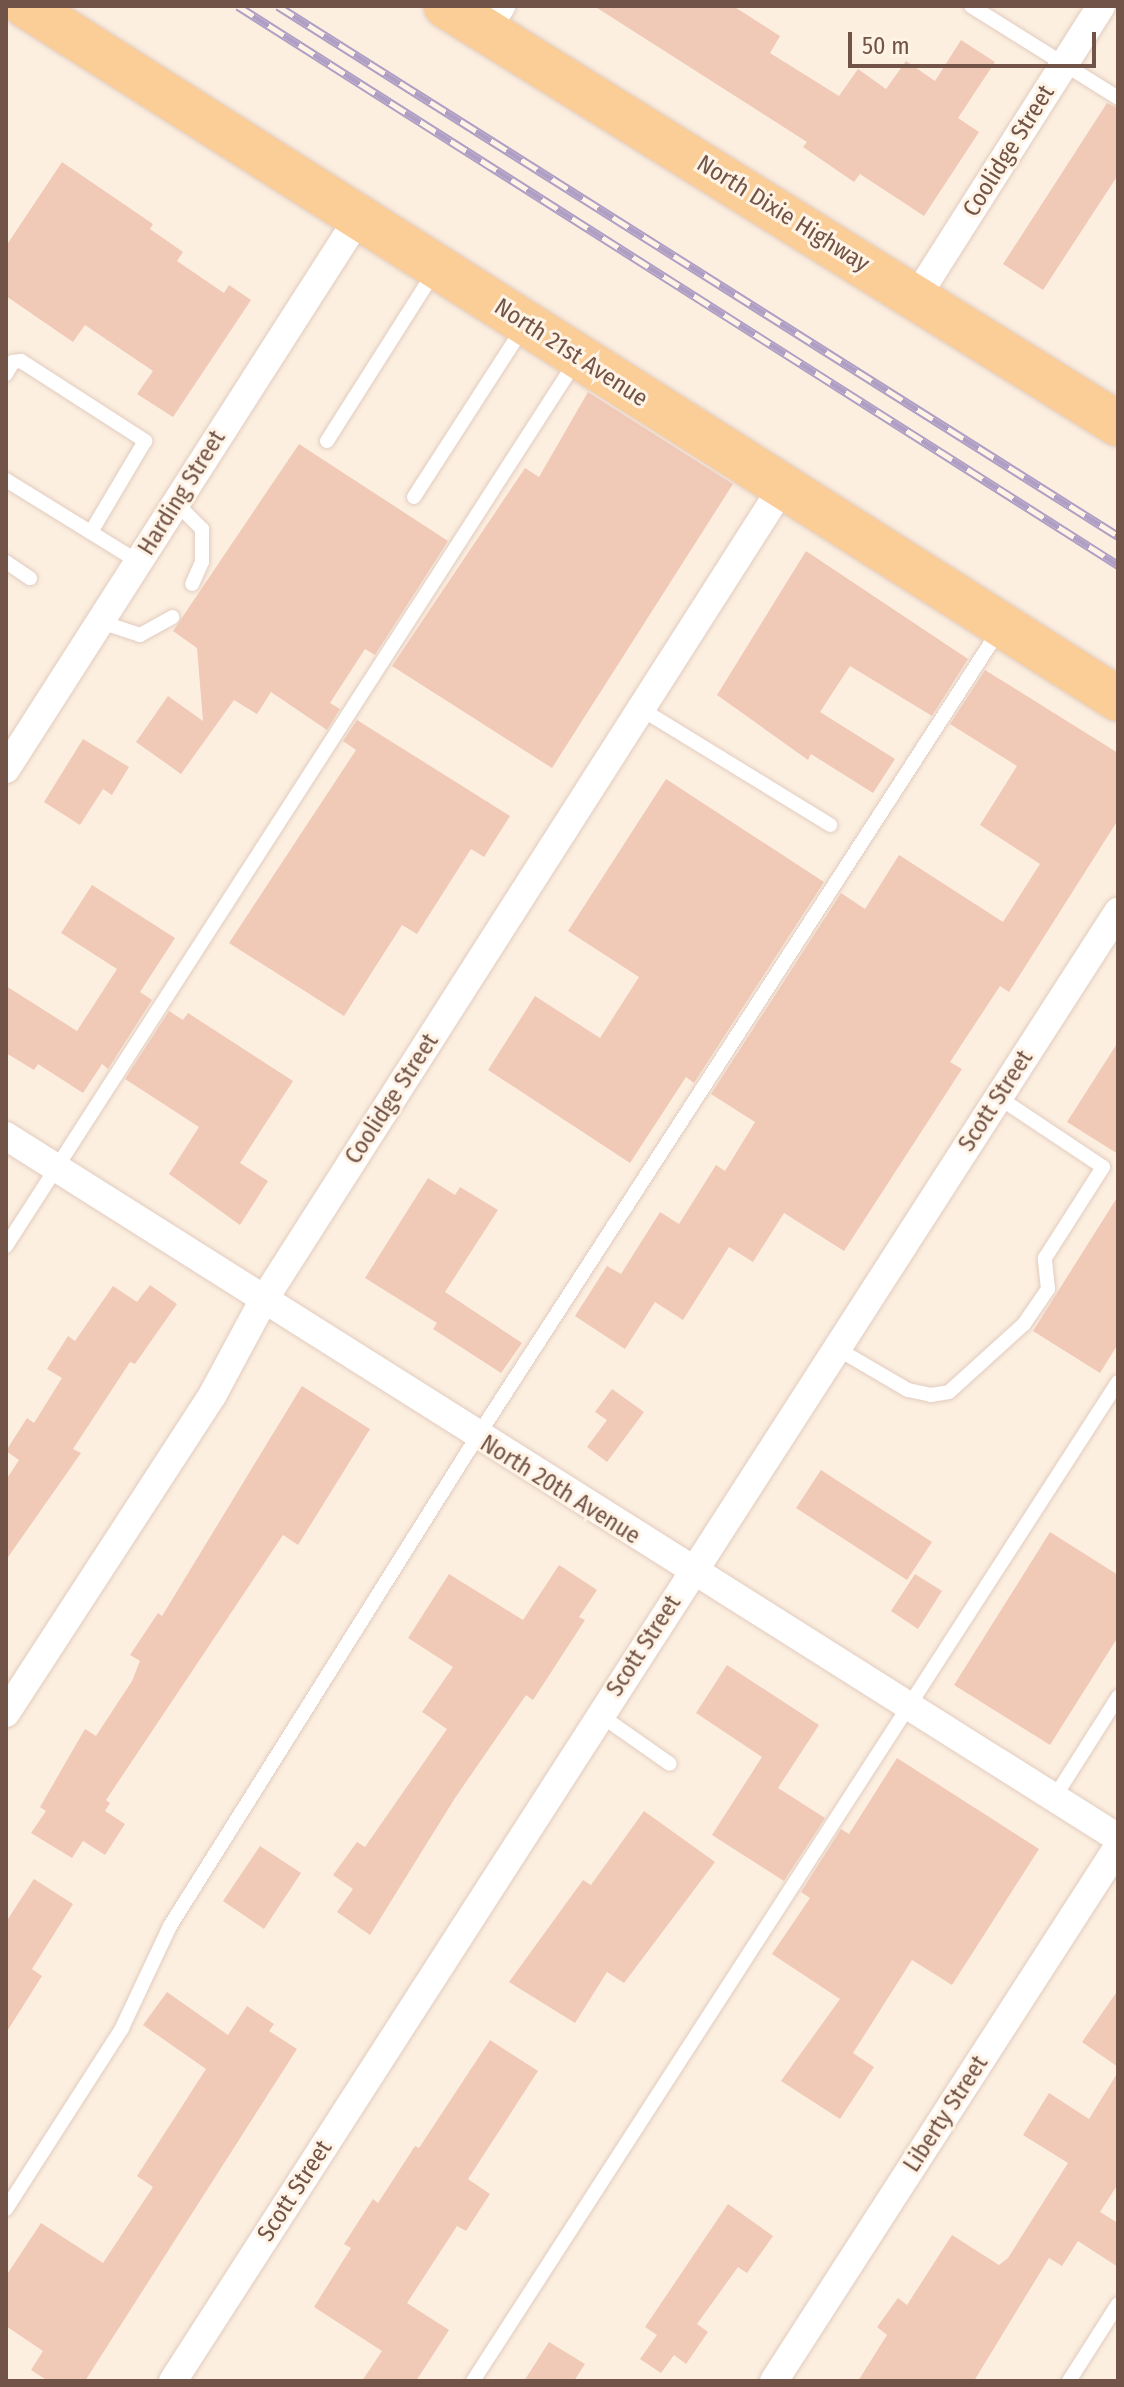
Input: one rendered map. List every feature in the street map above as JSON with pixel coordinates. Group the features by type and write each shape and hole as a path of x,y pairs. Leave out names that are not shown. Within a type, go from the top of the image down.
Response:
{"main road":[{"name":"North 21st Avenue","path":"26,6 1118,699"},
{"name":"North Dixie Highway","path":"446,6 493,18 1118,424"}],"street":[{"name":"Coolidge Street","path":"917,296 1101,6"},
{"name":"Harding Street","path":"6,769 359,217"},
{"name":"Coolidge Street","path":"6,1713 213,1394 263,1301 782,488"},
{"name":"Scott Street","path":"173,2381 1118,912"},
{"name":"North 20th Avenue","path":"6,1136 477,1437 1118,1838"},
{"name":"Liberty Street","path":"774,2381 1118,1847"}],"lane":[{"path":"971,6 1118,98"},
{"path":"327,441 438,268"},
{"path":"414,497 526,324"},
{"path":"6,1246 578,358"},
{"path":"6,374 13,362 21,361 145,441 91,532"},
{"path":"6,480 139,562"},
{"path":"176,503 202,529 202,562 192,584"},
{"path":"6,562 30,578"},
{"path":"101,622 140,635 172,617"},
{"path":"6,2209 122,2028 170,1926 477,1437 1002,626"},
{"path":"641,709 830,825"},
{"path":"836,1348 908,1390 931,1395 949,1392 1024,1324 1048,1289 1045,1258 1103,1167 998,1097"},
{"path":"473,2381 1118,1382"},
{"path":"1054,1798 1118,1697"},
{"path":"600,1715 670,1764"},
{"path":"1069,2381 1118,2304"}],"building":[{"path":"594,6 733,6 780,36 770,53 839,96 858,69 886,89 906,61 935,81 961,40 995,62 958,118 979,132 924,216 860,174 854,182 803,147 807,142"},
{"path":"1107,103 1118,108 1118,175 1043,290 1003,264"},
{"path":"62,162 153,224 150,229 183,252 177,261 224,293 229,285 251,300 173,417 137,394 153,371 85,325 73,342 6,296 6,246"},
{"path":"588,392 733,484 552,768 392,666 525,468 539,477"},
{"path":"299,444 448,541 375,655 365,649 330,703 340,709 327,730 271,692 257,714 234,700 181,774 136,742 168,696 203,721 197,648 173,631"},
{"path":"806,551 968,659 932,716 850,666 820,712 895,759 873,793 811,754 808,760 717,695"},
{"path":"985,670 1118,753 1118,820 1009,992 1000,986 950,1062 962,1069 844,1251 784,1213 753,1262 729,1247 683,1320 655,1302 625,1349 575,1316 607,1266 621,1274 660,1212 679,1224 716,1165 725,1171 755,1122 711,1094 841,893 865,909 899,855 1003,922 1040,864 980,825 1017,766 950,724"},
{"path":"357,720 510,816 484,857 471,849 417,934 402,925 344,1016 229,943 356,750 343,741"},
{"path":"83,739 129,767 112,795 103,789 80,825 44,802"},
{"path":"666,779 824,882 694,1083 686,1077 630,1163 488,1070 535,996 600,1038 639,977 568,931"},
{"path":"92,885 175,938 140,992 152,1000 108,1069 102,1064 83,1093 38,1064 34,1070 6,1053 6,986 77,1031 117,969 61,933"},
{"path":"169,1011 183,1020 188,1013 293,1081 240,1163 268,1181 240,1225 169,1174 199,1127 125,1079"},
{"path":"1118,1042 1118,1154 1067,1122"},
{"path":"428,1178 455,1195 460,1187 498,1210 445,1292 522,1343 501,1373 433,1329 437,1323 365,1278"},
{"path":"1118,1196 1118,1344 1100,1373 1033,1331"},
{"path":"150,1285 177,1304 135,1364 130,1362 73,1449 81,1453 6,1560 6,1480 19,1460 6,1451 27,1418 34,1423 62,1378 47,1369 68,1336 75,1341 113,1286 137,1302"},
{"path":"302,1386 370,1429 298,1545 283,1535 106,1800 110,1803 105,1811 125,1824 105,1855 83,1841 72,1858 31,1833 46,1811 40,1807 85,1729 96,1736 132,1681 140,1661 130,1655 158,1613 162,1616"},
{"path":"612,1389 644,1412 607,1462 587,1447 607,1420 595,1412"},
{"path":"821,1470 932,1542 907,1580 796,1508"},
{"path":"1050,1532 1118,1575 1118,1637 1050,1745 954,1685"},
{"path":"559,1565 597,1590 579,1617 585,1620 533,1700 526,1695 455,1798 370,1935 337,1912 353,1889 333,1875 357,1842 365,1847 447,1729 422,1712 453,1667 408,1638 449,1574 523,1620"},
{"path":"915,1574 942,1591 918,1629 891,1611"},
{"path":"727,1665 819,1725 778,1788 825,1818 784,1881 712,1835 762,1757 696,1713"},
{"path":"897,1758 1039,1849 952,1985 912,1960 853,2053 874,2067 840,2119 781,2081 840,1999 772,1954 810,1898 801,1892 841,1829 849,1834"},
{"path":"644,1811 715,1862 624,1983 607,1972 575,2023 509,1982 583,1880 591,1885"},
{"path":"260,1846 301,1873 264,1929 223,1901"},
{"path":"34,1879 73,1904 32,1969 42,1976 6,2033 6,1922"},
{"path":"1118,1990 1118,2067 1082,2042"},
{"path":"167,1992 228,2035 247,2006 274,2024 269,2031 297,2049 85,2381 48,2381 31,2370 43,2351 6,2326 6,2276 41,2223 103,2263 153,2187 137,2176 206,2069 143,2025"},
{"path":"490,2040 538,2071 468,2179 490,2194 466,2231 457,2226 407,2303 449,2330 416,2381 362,2381 382,2351 314,2307 351,2248 344,2244 373,2199 378,2203 415,2146 419,2148"},
{"path":"1118,2072 1118,2184 1100,2212 1118,2223 1118,2267 1078,2241 1062,2266 1049,2258 974,2381 858,2381 887,2335 877,2327 898,2298 907,2305 952,2235 999,2265 1008,2258 1068,2163 1023,2135 1049,2093 1089,2119"},
{"path":"728,2204 773,2236 747,2273 738,2267 697,2324 708,2332 686,2364 674,2355 661,2373 640,2359 657,2335 645,2327"},
{"path":"549,2342 585,2364 574,2381 524,2381"}],"railway":[{"path":"238,6 1118,565"},
{"path":"278,6 1118,536"}]}
